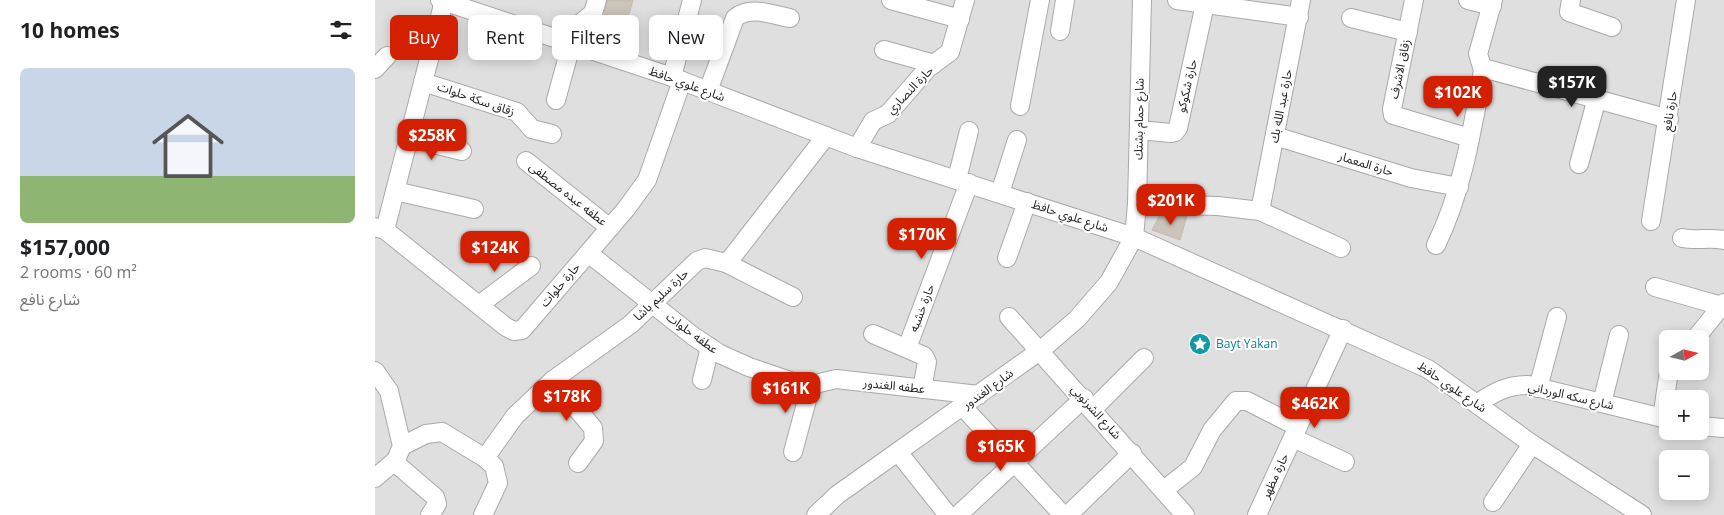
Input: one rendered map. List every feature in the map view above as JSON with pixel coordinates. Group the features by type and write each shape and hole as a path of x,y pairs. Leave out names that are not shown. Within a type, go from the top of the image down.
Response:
{"street":[{"path":"591,15 597,0"},
{"name":"حارة حلوات","path":"380,228 510,330 522,330 610,228 647,180 677,79 692,0"},
{"path":"891,0 959,19"},
{"name":"حارة النصاري","path":"857,148 873,121 888,114 934,64 950,52 965,0"},
{"path":"1020,106 1041,0"},
{"path":"1060,31 1065,0"},
{"name":"شارع حمام بشتك","path":"1134,237 1137,204 1142,0"},
{"path":"1177,0 1205,4 1300,8"},
{"path":"1351,18 1408,32 1415,0"},
{"path":"1436,245 1459,187 1483,68 1478,54 1493,3 1468,0"},
{"path":"1571,0 1569,12 1611,27"},
{"name":"حارة نافع","path":"1651,221 1669,119 1686,0"},
{"path":"380,228 395,191 442,1"},
{"name":"شارع علوي حافظ","path":"442,1 485,7 552,36"},
{"name":"حارة شكوكو","path":"1139,130 1171,133 1175,132 1178,128 1205,4"},
{"name":"حارة عبد الله بك","path":"1260,211 1300,8"},
{"path":"708,91 735,18 740,14 752,11 790,18"},
{"name":"زقاق الاشرف","path":"1408,32 1392,109 1393,114 1470,138"},
{"path":"884,50 934,64"},
{"path":"375,69 387,56"},
{"path":"556,100 566,60"},
{"name":"شارع علوي حافظ","path":"619,60 677,79 857,148 1134,237 1343,329 1428,369 1478,403 1531,444 1642,515"},
{"path":"1483,68 1669,119"},
{"name":"زقاق سكة حلوات","path":"423,82 517,112 532,129 552,134"},
{"path":"1579,164 1597,98"},
{"name":"حارة خشبه","path":"907,348 963,181 969,131"},
{"path":"793,297 726,263 826,136"},
{"name":"حارة المعمار","path":"1275,136 1411,178 1459,187"},
{"path":"409,138 463,151"},
{"path":"1000,193 1017,140"},
{"name":"عطفه عبده مصطفى","path":"526,161 610,228"},
{"path":"395,191 474,208"},
{"path":"1007,258 1027,202"},
{"path":"1137,204 1218,206 1260,211 1341,248"},
{"name":"شارع الغندور","path":"816,515 837,495 1041,350 1077,319 1109,282 1134,237"},
{"path":"1682,238 1699,241 1712,238 1724,240"},
{"name":"عطفه حلوات","path":"588,253 710,347 749,367 802,385 811,385"},
{"name":"حارة سليم باشا","path":"485,458 515,416 553,380 631,324 701,258 726,263"},
{"path":"479,305 531,266"},
{"path":"1655,287 1723,304 1702,330"},
{"name":"شارع الشرنوبي","path":"1009,317 1041,350 1132,453 1164,490 1179,513"},
{"path":"1538,388 1557,317"},
{"name":"حارة مظهر","path":"1257,515 1343,329"},
{"path":"873,334 922,354 926,359 922,389"},
{"path":"1602,403 1619,335"},
{"path":"702,380 710,347"},
{"path":"958,515 1015,462 1144,358"},
{"path":"375,371 389,391 401,446 394,462 375,478"},
{"name":"عطفه الغندور","path":"811,385 835,379 979,395"},
{"path":"553,380 593,428 593,441 578,463"},
{"path":"793,452 811,385"},
{"name":"شارع سكه الورداني","path":"1478,403 1498,390 1513,385 1538,388 1659,417"},
{"path":"1164,490 1193,467 1212,430 1232,404 1242,400 1252,403 1345,462"},
{"path":"963,407 1063,515"},
{"path":"1709,427 1724,428"},
{"path":"401,446 426,434 442,432 485,458 494,466 498,483 483,515"},
{"path":"1493,502 1531,444"},
{"path":"898,452 949,515"},
{"path":"1068,515 1132,453"},
{"path":"394,462 435,497 437,504 430,515"}],"shaded area":[{"path":"375,0 1724,0 1724,515 375,515"}],"building":[{"path":"607,0 633,0 629,15 604,14"},
{"path":"1160,215 1187,216 1180,240 1152,230"}],"place":[{"name":"Bayt Yakan","path":"1200,344"}]}
